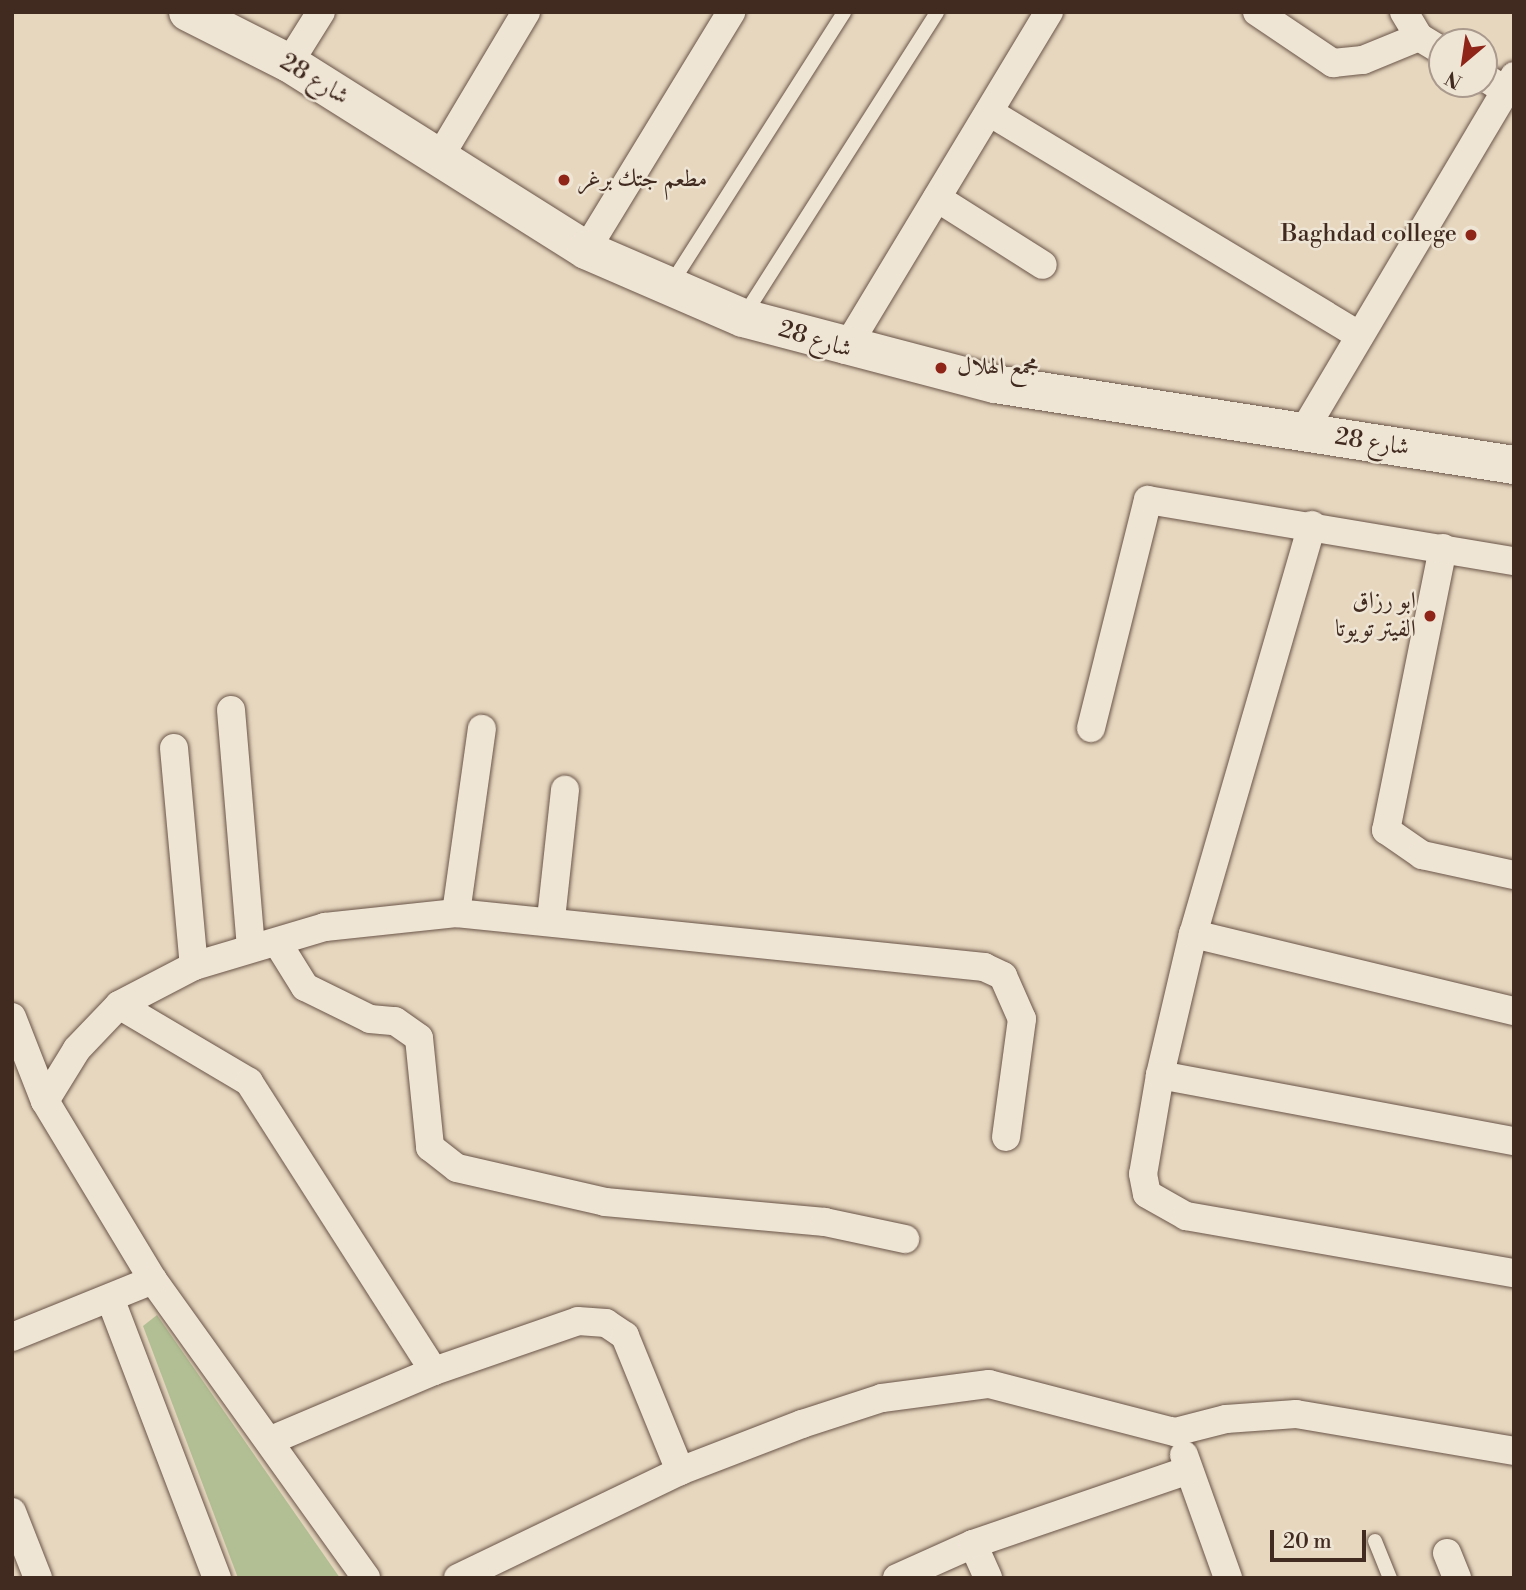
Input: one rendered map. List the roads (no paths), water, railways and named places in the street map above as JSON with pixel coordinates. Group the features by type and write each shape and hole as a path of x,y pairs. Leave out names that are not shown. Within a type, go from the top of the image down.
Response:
{"street":[{"name":"شارع 28","path":"188,12 289,63 586,250 668,288 743,318 845,350 1008,387 1514,465"},
{"path":"289,63 321,12"},
{"path":"439,158 526,12"},
{"path":"586,250 731,12"},
{"path":"845,350 1049,12"},
{"path":"1257,12 1333,63 1363,60 1428,45"},
{"path":"1404,12 1428,40"},
{"path":"1303,432 1360,336 1501,81"},
{"path":"989,112 1360,336"},
{"path":"937,198 1044,265"},
{"path":"1091,728 1148,500 1312,525 1514,561"},
{"path":"1312,525 1193,934 1160,1075 1143,1174 1147,1194 1165,1208 1514,1273"},
{"path":"1444,548 1386,830 1422,855 1514,875"},
{"path":"231,710 264,945 305,987 370,1019 395,1021 419,1038 430,1147 457,1168 605,1202 825,1222 905,1239"},
{"path":"456,913 482,729"},
{"path":"174,748 194,966"},
{"path":"551,919 565,790"},
{"path":"45,1101 77,1049 119,1005 194,966 326,927 456,913 551,919 984,967 1003,976 1021,1019 1006,1137"},
{"path":"1193,934 1514,1011"},
{"path":"119,1005 249,1082 435,1371"},
{"path":"12,1017 45,1101 153,1280 366,1578"},
{"path":"1160,1075 1514,1141"},
{"path":"12,1337 153,1280"},
{"path":"110,1298 217,1578"},
{"path":"269,1441 435,1371 578,1321 606,1323 625,1336 680,1471"},
{"path":"458,1578 680,1471 882,1398 989,1384 1175,1433 1226,1419 1296,1414 1514,1451"},
{"path":"1175,1433 1228,1578"},
{"path":"897,1578 974,1544 1189,1471"},
{"path":"12,1512 38,1578"},
{"path":"974,1544 988,1578"}],"lane":[{"path":"668,288 844,12"},
{"path":"743,318 937,12"},
{"path":"1375,1541 1390,1578"}],"place":[{"name":"مطعم جتك برغر","path":"564,180"},
{"name":"Baghdad college","path":"1471,235"},
{"name":"مجمع الهلال","path":"941,368"},
{"name":"ابو رزاق الفيتر تويوتا","path":"1430,616"}]}
